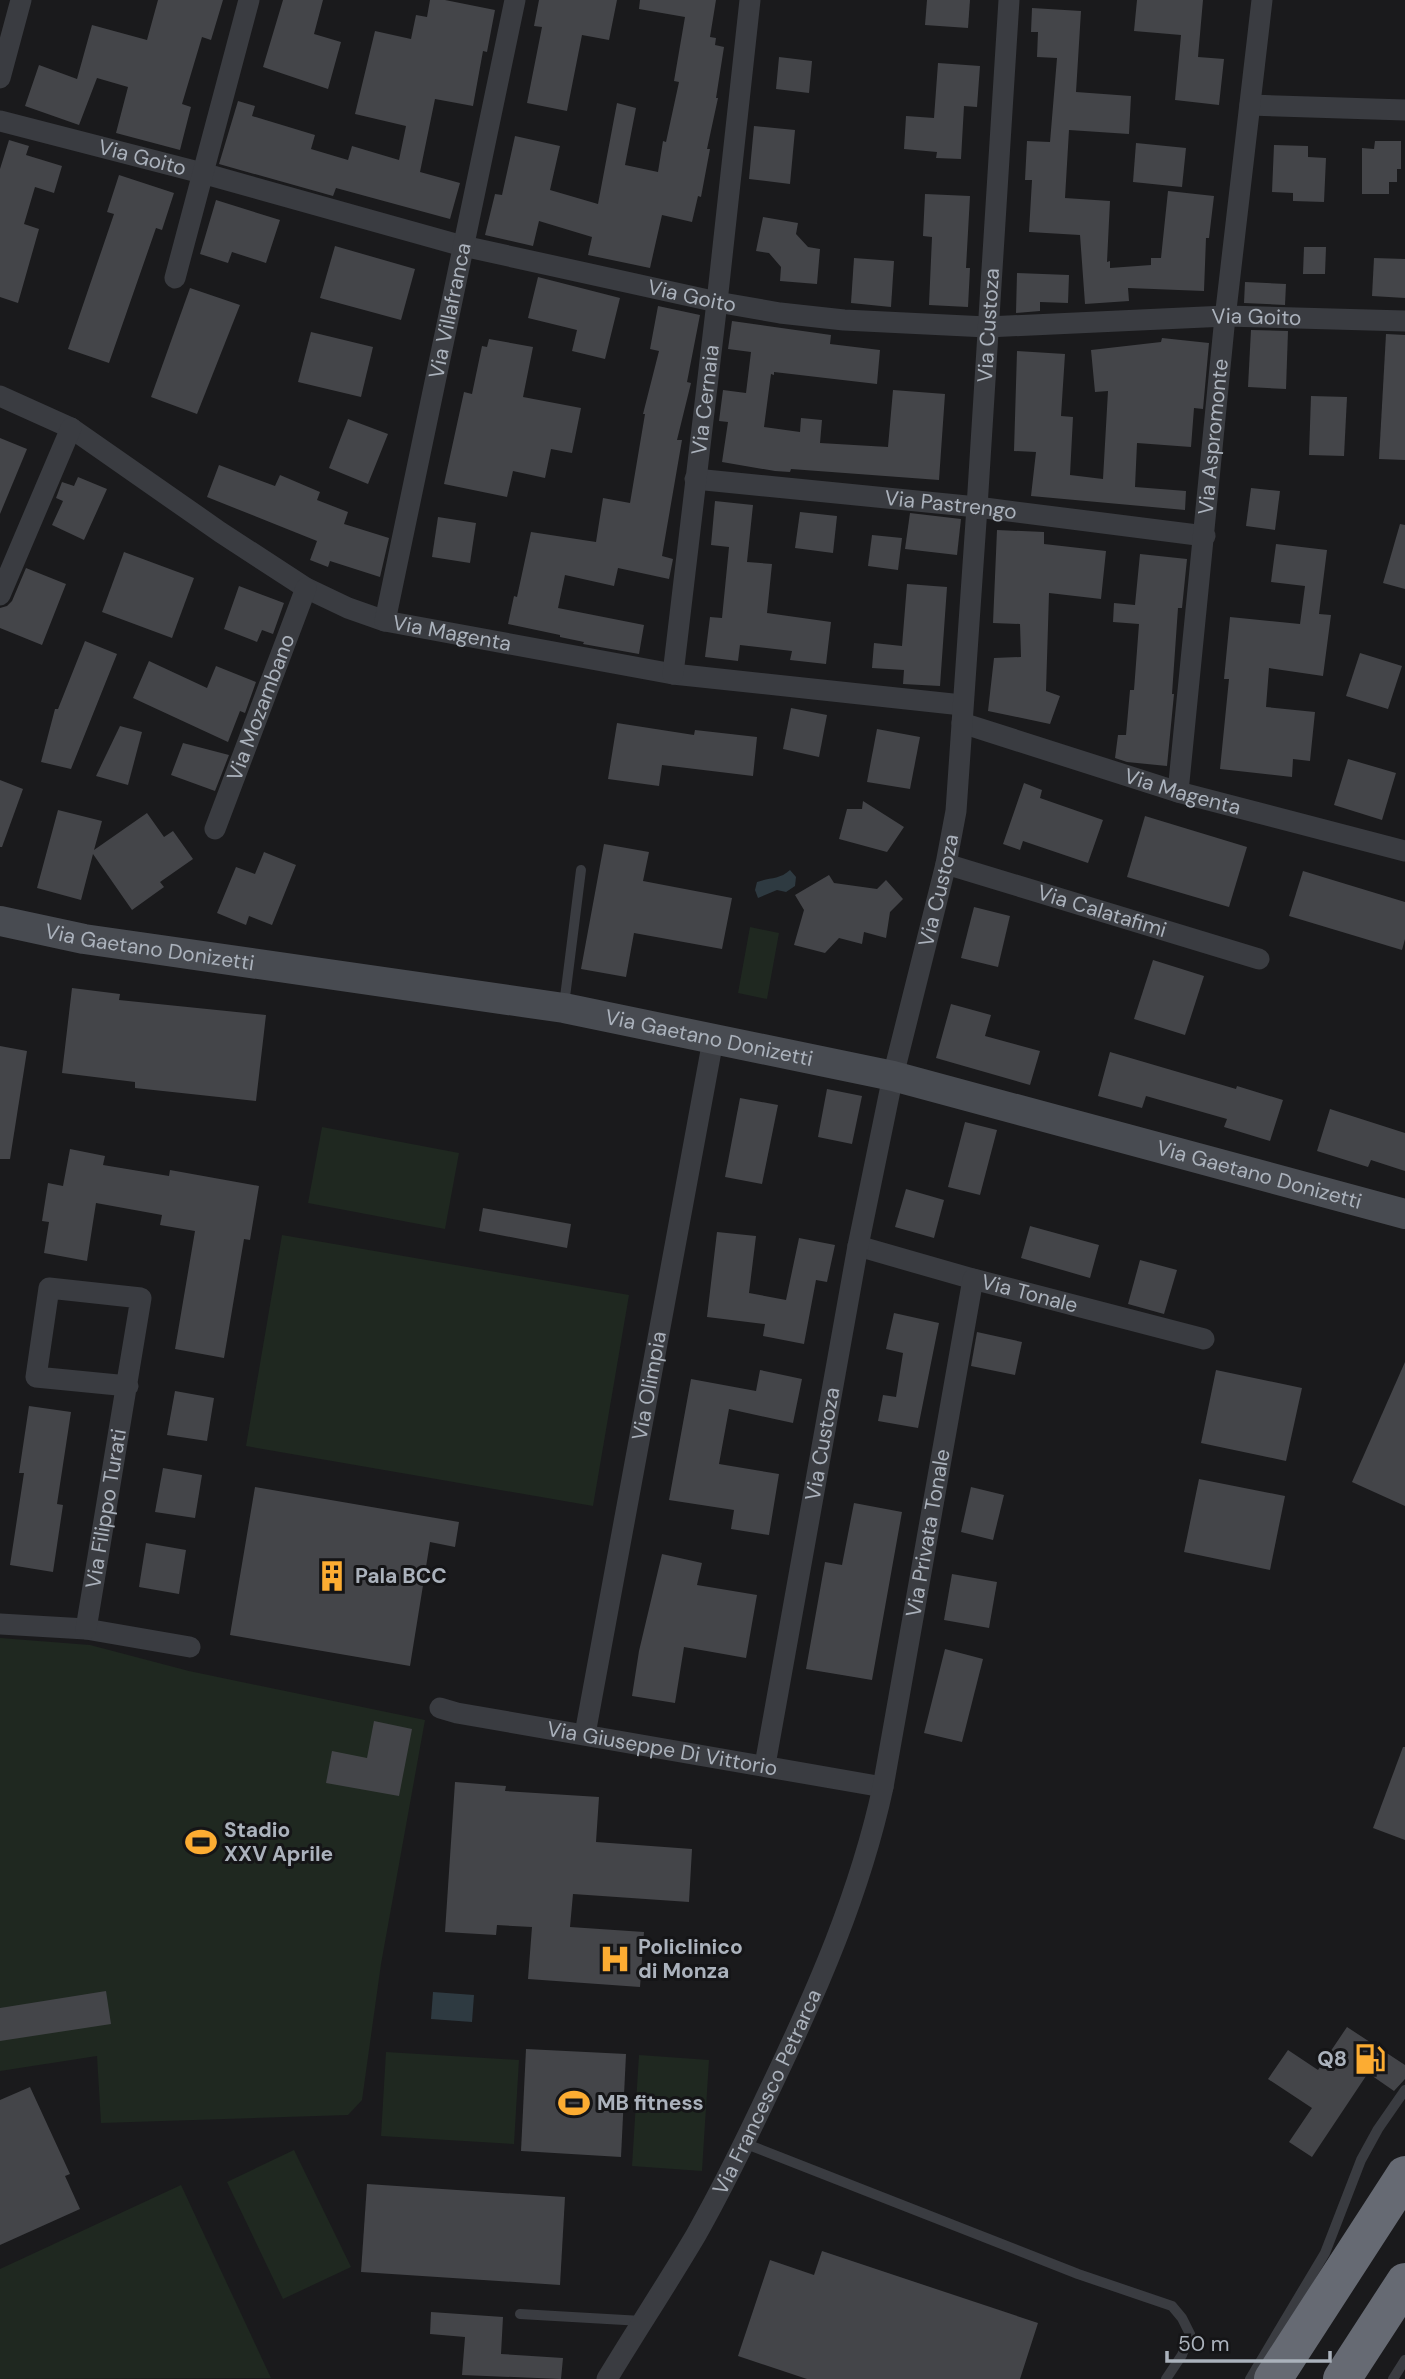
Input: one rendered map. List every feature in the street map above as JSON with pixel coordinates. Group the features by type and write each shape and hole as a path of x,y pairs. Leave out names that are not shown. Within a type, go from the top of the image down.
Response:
{"highway":[{"path":"1273,2379 1405,2175"},
{"path":"1342,2379 1405,2281"}],"street":[{"path":"0,78 5,39 21,0"},
{"path":"174,278 249,0"},
{"name":"Via Villafranca","path":"385,621 515,0"},
{"name":"Via Cernaia","path":"673,674 750,0"},
{"name":"Via Custoza","path":"765,1765 858,1246 893,1076 946,864 956,811 1009,0"},
{"name":"Via Aspromonte","path":"1178,792 1226,316 1262,0"},
{"path":"1250,105 1405,110"},
{"name":"Via Goito","path":"0,121 202,173 463,246 717,302 844,320 987,327 1226,316 1405,321"},
{"name":"Via Magenta","path":"0,396 71,428 306,588 348,608 385,621 673,674 962,714 1178,792 1405,851"},
{"path":"0,595 71,428"},
{"name":"Via Pastrengo","path":"695,479 977,508 1205,536"},
{"name":"Via Mozambano","path":"215,829 306,588"},
{"name":"Via Calatafimi","path":"946,864 1259,959"},
{"name":"Via Gaetano Donizetti","path":"0,921 84,940 564,1008 893,1076 1405,1214"},
{"name":"Via Olimpia","path":"585,1734 713,1040"},
{"name":"Via Tonale","path":"858,1246 1204,1339"},
{"name":"Via Privata Tonale","path":"883,1787 974,1279"},
{"name":"Via Filippo Turati","path":"86,1629 128,1386 141,1298 50,1288 36,1377 128,1386"},
{"path":"0,1624 86,1629 190,1647"},
{"name":"Via Giuseppe Di Vittorio","path":"440,1708 883,1787"},
{"name":"Via Francesco Petrarca","path":"607,2379 695,2235 744,2143 833,1952 873,1834 883,1787"}],"lane":[{"path":"564,1008 581,870"},
{"path":"1250,2379 1325,2253 1361,2160 1378,2129 1405,2090"},
{"path":"744,2143 1078,2274 1172,2306 1190,2334 1182,2355 1166,2379"},
{"path":"520,2314 642,2321"},
{"path":"1393,2379 1405,2360"}],"shaded area":[{"path":"790,870 796,877 795,886 786,892 777,890 758,898 755,890 757,882 778,877"},
{"path":"750,927 779,933 767,999 738,993"},
{"path":"322,1127 459,1153 445,1229 308,1203"},
{"path":"282,1235 629,1295 593,1506 246,1446"},
{"name":"Stadio XXV Aprile","path":"0,1638 90,1645 189,1671 425,1720 381,1964 362,2100 348,2115 101,2123 97,2056 0,2071"},
{"path":"433,1992 474,1995 472,2022 431,2019"},
{"path":"386,2052 519,2060 514,2144 381,2136"},
{"path":"639,2055 709,2060 702,2171 632,2166"},
{"path":"294,2150 351,2267 283,2299 227,2182"},
{"path":"181,2185 271,2378 0,2379 0,2269"}],"building":[{"path":"158,0 223,0 211,40 202,37 182,104 191,107 180,150 116,133 128,87 97,78 79,125 25,106 39,65 77,79 92,25 147,40"},
{"path":"283,0 323,0 314,34 341,42 328,89 263,67"},
{"path":"430,0 445,0 495,10 487,52 483,51 473,106 435,99 420,172 460,183 450,219 336,188 333,196 219,164 238,101 255,106 252,116 315,135 311,149 348,160 352,146 399,160 406,126 355,114 375,31 411,39 416,15 427,17"},
{"path":"539,0 617,0 609,40 582,35 567,111 527,103 542,27 534,26"},
{"path":"640,0 716,0 710,37 716,38 715,45 724,47 718,98 707,149 710,149 701,197 698,196 692,222 662,215 650,268 588,255 592,237 539,221 533,246 485,235 495,194 502,195 515,136 560,146 550,190 598,204 617,103 636,108 625,165 658,172 663,141 666,142 679,82 674,81 685,17 639,9"},
{"path":"927,0 970,0 968,28 925,25"},
{"path":"1137,0 1203,0 1198,57 1224,59 1219,105 1175,100 1181,35 1134,31"},
{"path":"1032,8 1081,11 1076,92 1131,96 1129,134 1069,130 1065,198 1110,201 1107,262 1110,261 1110,268 1151,265 1151,258 1161,258 1168,191 1214,196 1209,238 1206,238 1204,291 1128,288 1129,301 1085,304 1080,235 1029,232 1032,180 1025,180 1027,141 1050,142 1057,58 1037,57 1038,32 1031,32"},
{"path":"779,57 812,61 809,93 776,89"},
{"path":"938,63 980,66 977,107 964,106 961,159 936,158 937,152 904,149 906,116 934,118"},
{"path":"754,126 795,130 790,184 749,179"},
{"path":"9,140 29,146 26,155 62,166 54,193 35,187 24,224 39,229 18,303 0,297 0,169"},
{"path":"1375,141 1401,141 1401,169 1397,169 1397,182 1389,182 1389,194 1362,194 1362,148 1374,149"},
{"path":"1136,143 1186,148 1182,187 1133,182"},
{"path":"1274,145 1308,146 1308,157 1326,158 1324,202 1293,201 1293,193 1272,192"},
{"path":"119,175 174,193 162,230 156,228 109,363 68,349 114,214 107,212"},
{"path":"925,194 970,196 966,268 970,268 968,307 929,305 932,237 923,236"},
{"path":"216,200 280,220 266,263 232,252 228,263 200,254"},
{"path":"763,217 798,223 796,234 808,247 820,249 817,284 780,281 781,267 769,253 756,251"},
{"path":"335,246 415,269 401,320 320,298"},
{"path":"1304,247 1326,247 1325,274 1303,274"},
{"path":"854,258 894,261 891,307 851,303"},
{"path":"1374,258 1405,259 1405,298 1372,296"},
{"path":"1017,273 1069,275 1068,303 1040,302 1040,311 1016,313"},
{"path":"538,277 620,298 605,359 572,351 577,330 528,318"},
{"path":"1245,282 1286,284 1285,305 1244,303"},
{"path":"190,288 240,305 197,414 151,397"},
{"path":"658,306 700,315 687,382 691,383 677,440 682,440 662,556 673,559 669,579 618,568 614,586 565,575 558,608 644,625 639,654 583,644 584,642 560,635 508,624 514,596 517,597 531,532 596,542 603,498 630,503 643,414 659,351 650,349"},
{"path":"732,321 831,335 830,344 880,350 877,384 774,372 774,375 771,374 764,427 800,432 801,418 822,420 820,443 888,447 893,390 945,394 939,480 791,469 790,472 775,471 722,462 728,422 719,421 723,390 746,393 751,352 728,349"},
{"path":"1251,330 1288,331 1286,389 1248,387"},
{"path":"311,332 373,347 361,397 298,382"},
{"path":"1386,334 1405,335 1405,460 1379,459"},
{"path":"1162,338 1209,343 1203,409 1194,408 1191,447 1137,443 1135,487 1186,491 1185,510 1031,496 1036,452 1014,451 1017,351 1065,354 1061,416 1073,417 1070,475 1103,479 1108,391 1095,392 1091,350 1161,342"},
{"path":"489,339 533,347 523,397 581,408 572,453 551,449 545,478 513,471 507,497 444,484 464,392 472,394 482,346 487,347"},
{"path":"1311,396 1347,397 1344,456 1309,455"},
{"path":"348,419 388,434 368,484 329,468"},
{"path":"0,438 27,449 0,514"},
{"path":"219,465 275,486 280,475 320,492 317,500 348,512 344,524 389,538 380,577 330,561 328,567 310,560 317,541 207,497"},
{"path":"78,477 107,489 84,540 52,525 63,501 56,498 62,482 74,486"},
{"path":"1251,488 1280,491 1275,530 1246,526"},
{"path":"715,501 753,505 747,562 772,564 767,613 831,622 826,664 790,660 792,651 740,645 738,661 705,657 710,617 722,618 729,547 711,545"},
{"path":"800,512 837,516 833,553 795,548"},
{"path":"910,513 961,519 957,555 905,549"},
{"path":"438,517 476,523 470,563 432,557"},
{"path":"1400,524 1405,525 1405,589 1383,583"},
{"path":"997,530 1044,532 1044,544 1106,551 1101,599 1049,593 1046,691 1060,696 1050,724 988,711 994,658 1021,657 1020,624 993,623"},
{"path":"872,535 902,538 898,570 868,566"},
{"path":"1276,544 1327,550 1319,614 1331,615 1323,676 1269,668 1266,707 1315,712 1310,761 1293,759 1292,777 1220,769 1229,679 1224,679 1230,617 1300,624 1305,586 1271,582"},
{"path":"124,552 194,578 172,638 102,612"},
{"path":"1140,554 1187,559 1182,608 1178,608 1167,766 1127,762 1115,758 1118,735 1126,735 1130,690 1134,690 1139,624 1113,622 1114,603 1135,605"},
{"path":"26,568 66,584 42,645 0,628 0,608 12,601"},
{"path":"907,584 947,587 940,686 903,684 904,670 872,668 874,643 902,646"},
{"path":"239,586 284,603 273,634 262,630 257,642 224,629"},
{"path":"85,641 117,654 71,769 41,762 55,709 58,709"},
{"path":"1360,653 1402,666 1388,709 1346,696"},
{"path":"149,661 207,688 216,666 256,682 245,713 240,711 228,742 133,698"},
{"path":"791,708 827,715 819,757 783,749"},
{"path":"617,723 694,735 695,730 757,737 753,776 662,765 659,786 608,779"},
{"path":"120,726 142,732 128,785 96,776"},
{"path":"877,729 920,737 910,789 867,782"},
{"path":"183,743 229,755 215,791 171,775"},
{"path":"1348,759 1396,773 1382,820 1334,805"},
{"path":"0,780 23,789 2,847 0,847"},
{"path":"1024,783 1042,790 1040,798 1103,820 1088,863 1023,841 1020,850 1003,844"},
{"path":"863,801 904,827 887,852 839,839 847,809 862,809"},
{"path":"58,810 102,821 94,850 147,813 164,837 173,831 193,859 160,882 164,887 132,910 93,854 81,900 37,888"},
{"path":"1145,816 1247,847 1229,907 1127,877"},
{"path":"604,844 649,852 643,881 732,898 722,949 634,933 626,977 581,969"},
{"path":"264,852 296,865 272,925 249,916 246,925 217,913 236,867 255,874"},
{"path":"1303,871 1405,902 1405,939 1402,950 1289,916"},
{"path":"829,875 834,883 877,889 886,880 903,899 890,912 886,938 864,932 862,944 839,938 825,953 794,945 804,910 795,895"},
{"path":"974,907 1010,916 998,967 961,958"},
{"path":"1153,960 1204,976 1185,1035 1134,1019"},
{"path":"72,988 120,994 119,1000 266,1015 256,1101 135,1088 135,1082 62,1073"},
{"path":"951,1004 991,1015 985,1036 1040,1051 1030,1085 936,1058"},
{"path":"0,1046 27,1051 10,1159 0,1159"},
{"path":"1110,1052 1283,1100 1270,1141 1224,1127 1227,1119 1146,1096 1142,1108 1098,1096"},
{"path":"827,1089 862,1096 852,1144 818,1137"},
{"path":"740,1098 778,1105 762,1184 725,1177"},
{"path":"1330,1109 1405,1133 1405,1171 1371,1160 1368,1167 1317,1151"},
{"path":"965,1122 997,1130 980,1195 948,1187"},
{"path":"70,1149 105,1156 103,1165 169,1176 170,1170 259,1186 250,1240 244,1239 224,1358 175,1349 195,1231 160,1225 162,1215 96,1203 87,1261 44,1253 49,1222 42,1221 48,1183 63,1186"},
{"path":"906,1189 944,1200 934,1238 895,1227"},
{"path":"483,1208 571,1224 567,1248 479,1231"},
{"path":"1030,1226 1099,1245 1090,1278 1021,1258"},
{"path":"717,1232 756,1236 749,1293 786,1300 799,1238 835,1245 827,1282 816,1280 804,1344 763,1336 765,1324 707,1317"},
{"path":"1140,1260 1177,1270 1164,1314 1128,1304"},
{"path":"894,1313 939,1323 918,1428 878,1421 883,1395 896,1397 903,1353 886,1349"},
{"path":"977,1332 1022,1342 1015,1375 971,1366"},
{"path":"1405,1362 1405,1506 1352,1482"},
{"path":"760,1370 802,1379 793,1423 729,1409 719,1464 779,1474 769,1535 731,1529 734,1510 669,1500 691,1379 756,1391"},
{"path":"1216,1370 1302,1388 1286,1461 1201,1443"},
{"path":"175,1391 214,1398 207,1441 167,1435"},
{"path":"29,1406 71,1412 57,1504 63,1505 53,1572 10,1565 24,1473 19,1473"},
{"path":"163,1468 202,1475 195,1518 155,1512"},
{"path":"1199,1479 1285,1496 1270,1570 1184,1552"},
{"name":"Pala BCC","path":"255,1487 459,1522 455,1547 430,1542 410,1666 230,1635"},
{"path":"971,1487 1004,1495 993,1540 961,1532"},
{"path":"854,1503 902,1512 872,1680 806,1669 825,1562 842,1565"},
{"path":"146,1543 186,1550 179,1594 139,1587"},
{"path":"662,1554 702,1563 697,1585 757,1595 746,1658 684,1647 675,1703 632,1696 639,1651"},
{"path":"952,1574 997,1582 989,1628 944,1620"},
{"path":"945,1649 983,1659 962,1742 924,1733"},
{"path":"374,1721 412,1729 399,1796 326,1783 332,1751 367,1758"},
{"path":"1405,1747 1405,1840 1373,1828"},
{"path":"455,1782 506,1786 505,1791 599,1797 596,1842 692,1849 689,1902 573,1894 570,1927 644,1932 640,1987 528,1979 532,1927 497,1925 496,1935 445,1932"},
{"path":"106,1991 111,2024 0,2041 0,2008"},
{"path":"1347,2027 1405,2065 1405,2079 1394,2091 1368,2073 1312,2157 1289,2142 1312,2108 1268,2079 1288,2050 1318,2070"},
{"name":"MB fitness","path":"526,2049 626,2054 621,2157 521,2151"},
{"path":"30,2087 70,2174 65,2176 80,2209 0,2245 0,2100"},
{"path":"367,2184 565,2197 560,2285 361,2272"},
{"path":"822,2251 1038,2323 1020,2379 807,2379 738,2356 770,2260 814,2275"},
{"path":"431,2312 503,2317 501,2354 563,2358 561,2379 462,2375 465,2337 430,2334"}],"place":[{"name":"Pala BCC","path":"332,1576"},
{"name":"Stadio XXV Aprile","path":"201,1842"},
{"name":"Policlinico di Monza","path":"615,1959"},
{"name":"Q8","path":"1370,2059"},
{"name":"MB fitness","path":"574,2103"}]}
